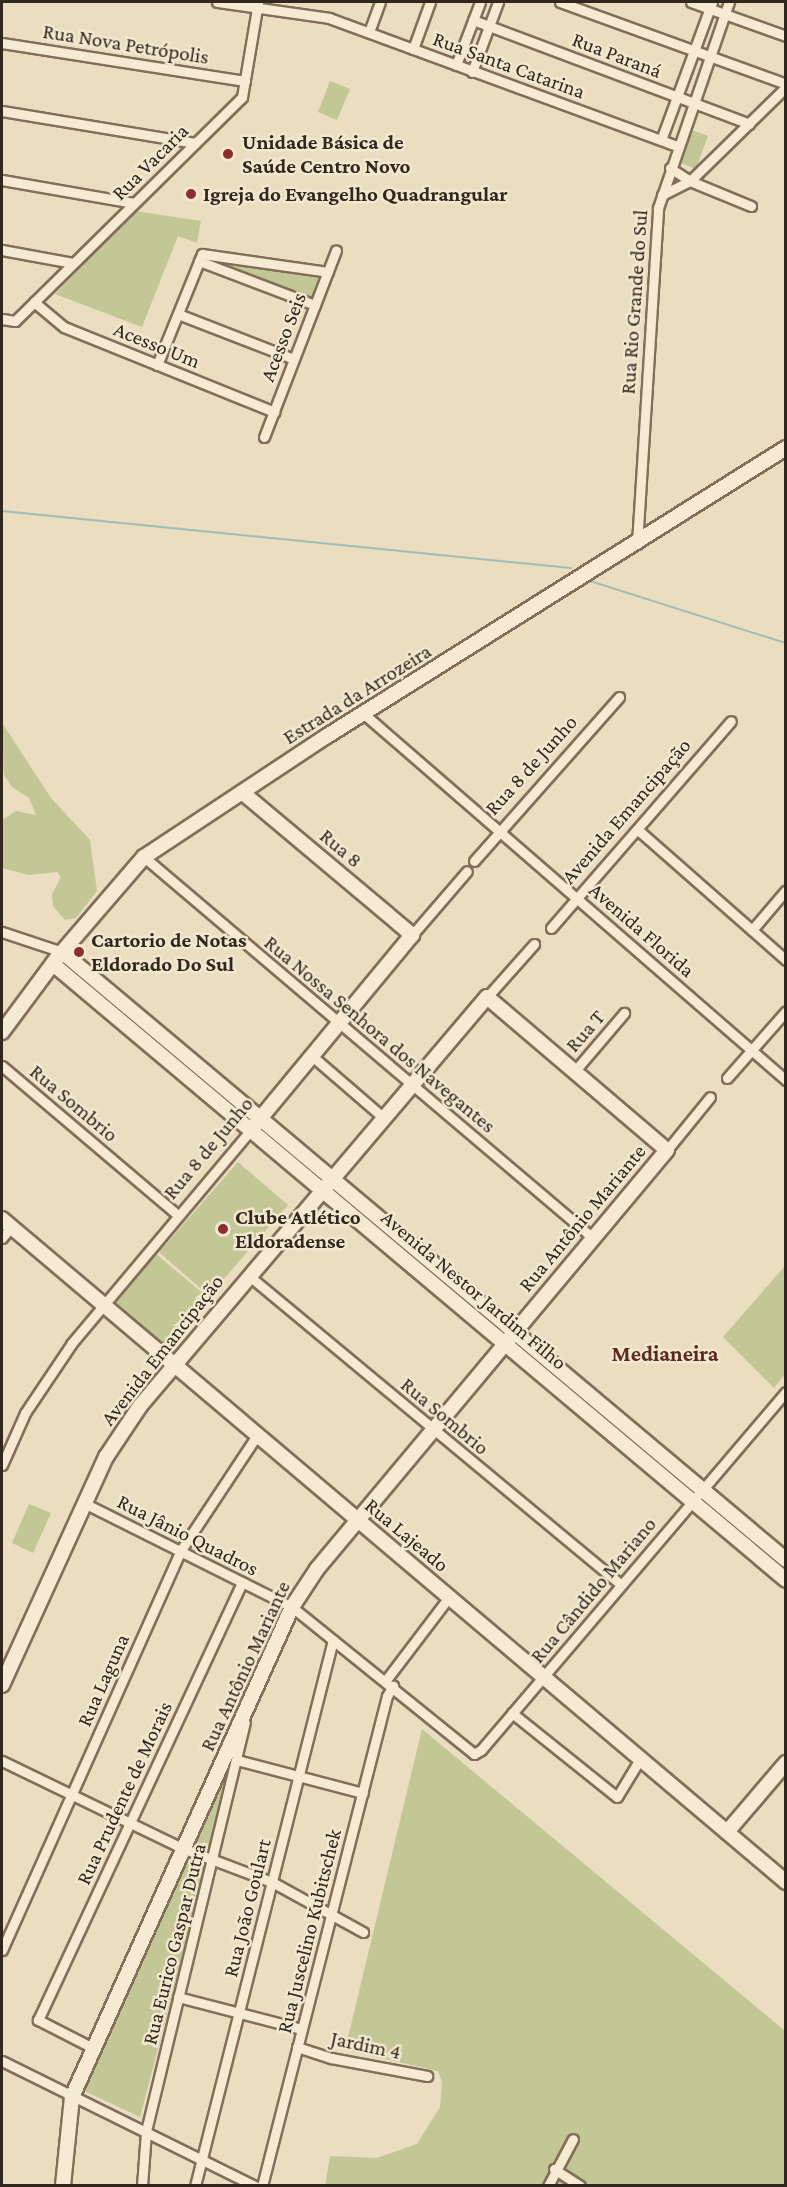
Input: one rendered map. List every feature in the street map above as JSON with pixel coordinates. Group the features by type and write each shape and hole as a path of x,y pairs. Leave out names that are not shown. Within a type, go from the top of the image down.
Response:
{"main road":[{"name":"Estrada da Arrozeira","path":"2,1032 62,952 144,857 364,714 786,448"},
{"name":"Rua 8","path":"243,793 412,935"},
{"name":"Rua 8 de Junho","path":"251,1130 412,935"},
{"name":"Avenida Nestor Jardim Filho","path":"62,952 786,1560"},
{"name":"Avenida Nestor Jardim Filho","path":"53,964 786,1580"},
{"path":"487,997 573,1072 667,1149"},
{"name":"Avenida Emancipação","path":"2,1685 84,1503 123,1430 248,1275 323,1191 487,997"},
{"name":"Rua Antônio Mariante","path":"63,2186 72,2097 182,1848 248,1712 292,1607 358,1520 667,1149"},
{"name":"Rua Lajeado","path":"6,1223 786,1882"},
{"path":"422,1274 431,1263"},
{"path":"727,1832 786,1763"}],"street":[{"name":"Rua Santa Catarina","path":"216,2 258,5 329,18 676,146"},
{"path":"369,32 380,2"},
{"path":"413,49 430,2"},
{"path":"456,65 480,2"},
{"path":"472,72 498,2"},
{"path":"560,2 786,86 690,182 662,195"},
{"path":"691,2 711,5 725,14 786,36"},
{"name":"Rua Rio Grande do Sul","path":"637,544 653,241 662,195 676,146 729,2"},
{"name":"Rua Vacaria","path":"2,319 15,321 242,97 258,5"},
{"path":"661,140 711,5"},
{"name":"Rua Paraná","path":"473,20 749,124"},
{"name":"Rua Nova Petrópolis","path":"2,43 245,81"},
{"path":"2,111 195,143"},
{"path":"670,168 690,182 751,206"},
{"path":"2,180 134,203"},
{"path":"2,250 73,263"},
{"name":"Acesso Seis","path":"264,437 336,250"},
{"path":"201,257 328,272"},
{"path":"201,257 315,305"},
{"path":"157,364 201,257"},
{"name":"Acesso Um","path":"34,302 64,327 274,412"},
{"path":"178,314 294,359"},
{"name":"Rua 8 de Junho","path":"474,861 619,697"},
{"name":"Avenida Florida","path":"364,714 501,830 786,1080"},
{"name":"Avenida Emancipação","path":"551,928 731,721"},
{"path":"638,830 786,960"},
{"name":"Rua Nossa Senhora dos Navegantes","path":"144,857 593,1238"},
{"name":"Rua 8 de Junho","path":"412,935 467,871"},
{"path":"752,930 786,890"},
{"path":"2,932 62,952"},
{"name":"Avenida Emancipação","path":"487,997 534,944"},
{"path":"45,946 53,964"},
{"path":"727,1078 786,1011"},
{"name":"Rua T","path":"573,1072 624,1013"},
{"path":"312,1056 384,1119"},
{"name":"Rua Sombrio","path":"2,1066 178,1215"},
{"name":"Rua Antônio Mariante","path":"667,1149 710,1097"},
{"name":"Rua 8 de Junho","path":"2,1465 46,1378 178,1215 251,1130"},
{"path":"2,1238 6,1223"},
{"name":"Rua Sombrio","path":"248,1275 433,1431 620,1583"},
{"name":"Rua Cândido Mariano","path":"419,1707 474,1754 512,1713 620,1583 692,1501 782,1405 786,1392"},
{"name":"Rua Laguna","path":"2,1950 181,1550 257,1435"},
{"name":"Rua Jânio Quadros","path":"84,1503 292,1607 419,1707"},
{"name":"Rua Prudente de Morais","path":"93,2048 38,2020 242,1582"},
{"name":"Rua Juscelino Kubitschek","path":"262,2186 389,1683 449,1597"},
{"name":"Rua João Goulart","path":"195,2186 333,1640"},
{"name":"Rua Eurico Gaspar Dutra","path":"142,2186 146,2131 248,1712"},
{"path":"512,1713 617,1797 640,1759"},
{"path":"237,1760 363,1793"},
{"path":"2,1761 182,1848 272,1882 332,1911 363,1932"},
{"path":"178,1997 302,2029"},
{"name":"Jardim 4","path":"297,2047 331,2058 427,2076"},
{"path":"2,2061 72,2097 202,2157 255,2186"},
{"path":"548,2186 554,2169 573,2139"},
{"path":"554,2169 580,2186"}],"green space":[{"path":"330,81 350,89 337,120 318,112"},
{"path":"689,129 708,136 696,169 677,162"},
{"path":"135,211 201,221 197,243 178,236 142,327 55,294"},
{"path":"212,258 319,276 311,299 210,261"},
{"path":"2,723 51,798 90,840 97,891 76,918 65,920 53,906 52,894 61,877 57,872 29,875 2,868 2,820 16,811 36,815 29,798 12,787 4,775"},
{"name":"Clube Atlético Eldoradense","path":"238,1162 288,1205 209,1296 159,1252"},
{"path":"156,1254 211,1300 171,1350 115,1304"},
{"path":"785,1266 785,1374 774,1388 723,1337"},
{"path":"29,1504 51,1513 33,1553 12,1543"},
{"path":"422,1729 785,2031 785,2185 325,2186 330,2156 377,2158 417,2144 440,2107 442,2082 438,2071 345,2050"},
{"path":"236,1744 208,1857 187,1848"},
{"path":"182,1857 206,1867 140,2117 80,2089"}],"waterway":[{"path":"2,511 571,568"},
{"path":"590,581 786,643"}],"place":[{"name":"Unidade Básica de Saúde Centro Novo","path":"228,154"},
{"name":"Igreja do Evangelho Quadrangular","path":"191,194"},
{"name":"Cartorio de Notas Eldorado Do Sul","path":"79,952"},
{"name":"Clube Atlético Eldoradense","path":"223,1229"}],"district":[{"name":"Medianeira","path":"665,1354"}]}
